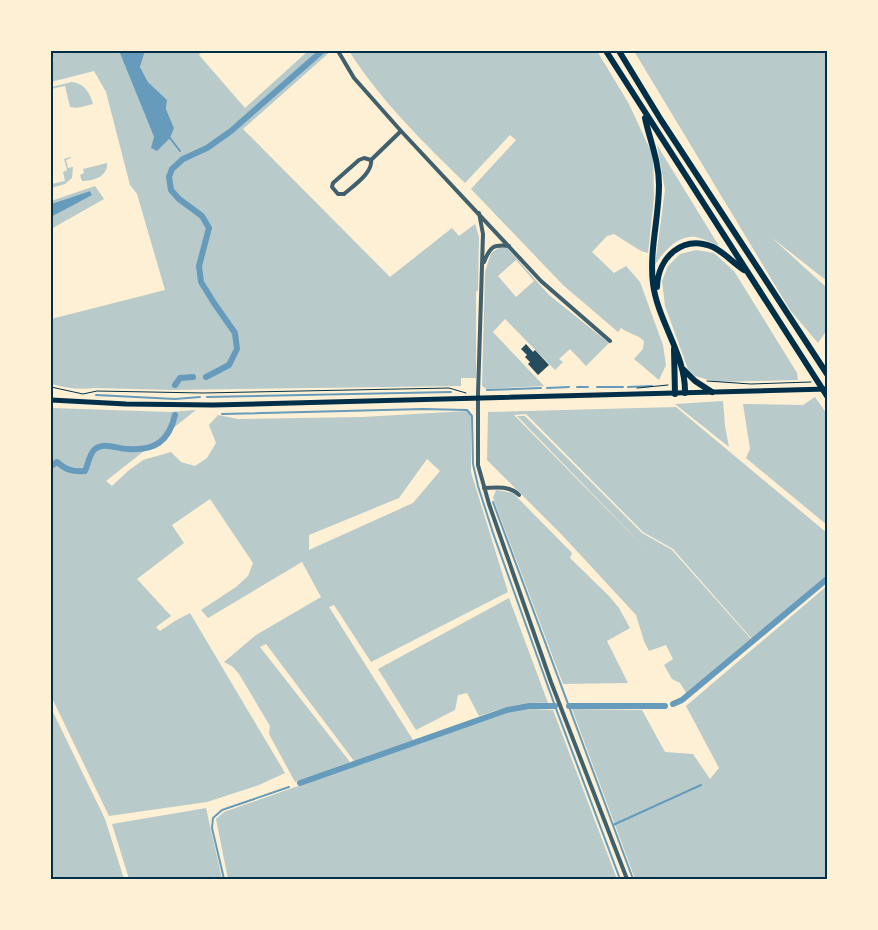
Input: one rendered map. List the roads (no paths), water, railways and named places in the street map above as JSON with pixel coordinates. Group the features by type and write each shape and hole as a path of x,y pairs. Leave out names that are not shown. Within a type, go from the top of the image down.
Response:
{"highway":[{"path":"606,51 827,396"},
{"path":"619,51 827,374"},
{"path":"644,112 648,134 654,147 659,168 658,215 652,258 657,296 674,348 684,369 695,381 712,392"},
{"path":"657,296 659,271 665,258 686,245 702,244 714,248 746,272"},
{"path":"674,348 675,394"},
{"path":"684,369 685,393"}],"main road":[{"path":"53,399 126,404 213,405 478,396 827,390"}],"street":[{"path":"338,51 354,78 541,281 610,340"},
{"path":"371,160 401,131"},
{"path":"364,158 371,160 370,170 344,194 338,194 332,187 333,183 359,160 364,158"},
{"path":"479,213 483,234 478,465 484,488 551,682 627,879"},
{"path":"482,266 490,249 498,245 510,246"},
{"path":"484,488 498,487 515,490 519,495"}],"water":[{"path":"119,51 145,51 140,67 148,82 167,100 166,109 174,128 170,138 157,151 151,148 154,137"},
{"path":"90,191 92,195 51,217 51,204"}],"waterway":[{"path":"206,377 229,365 237,349 235,333 201,282 199,266 209,228 202,216 179,199 171,190 169,177 172,169 183,159 207,148 231,131 322,51"},
{"path":"170,138 180,151"},
{"path":"175,385 180,378 193,377"},
{"path":"628,387 652,386"},
{"path":"547,388 569,387"},
{"path":"577,387 588,387"},
{"path":"597,387 623,387"},
{"path":"487,390 541,388"},
{"path":"207,397 451,392"},
{"path":"96,395 175,399 200,397"},
{"path":"222,414 423,409 467,410 472,416 473,464 493,533 620,879"},
{"path":"51,466 57,462 70,470 85,471 91,455 98,447 138,449 153,446 165,438 175,415"},
{"path":"493,502 633,879"},
{"path":"673,704 682,700 827,579"},
{"path":"300,783 507,710 529,706 555,706"},
{"path":"569,706 665,706"},
{"path":"613,825 701,785"},
{"path":"224,879 212,828 213,818 222,810 289,787"}]}
